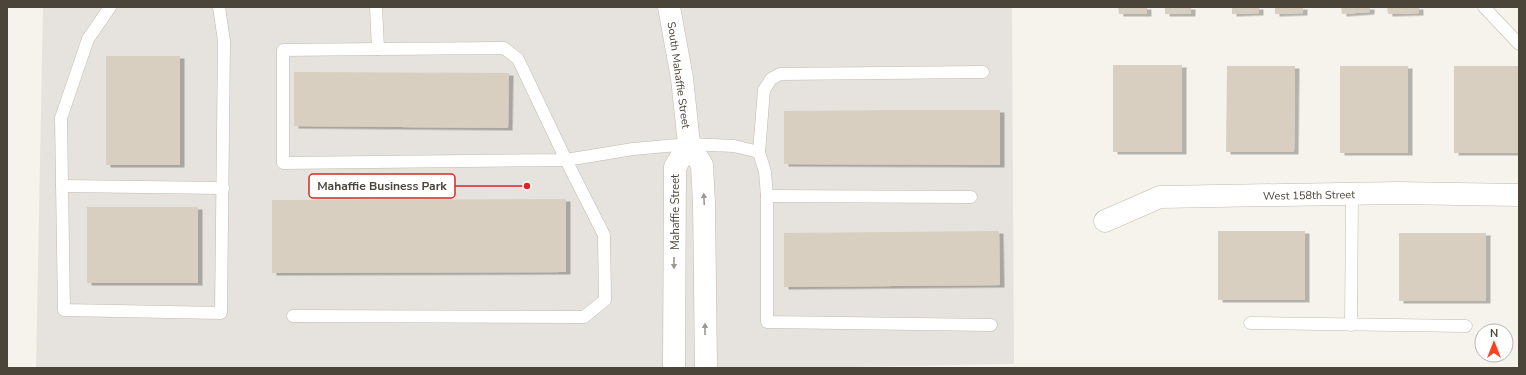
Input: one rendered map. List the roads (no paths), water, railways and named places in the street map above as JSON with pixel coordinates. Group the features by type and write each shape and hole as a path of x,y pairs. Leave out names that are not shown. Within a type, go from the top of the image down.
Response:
{"street":[{"name":"South Mahaffie Street","path":"669,7 682,78 689,144"},
{"name":"Mahaffie Street","path":"674,368 675,167 689,144"},
{"path":"689,144 702,165 706,368"},
{"name":"West 158th Street","path":"1105,222 1160,197 1352,194 1519,195"}],"lane":[{"path":"110,7 88,39 61,118 64,310 221,313 224,41 218,7"},
{"path":"376,7 378,49"},
{"path":"1484,7 1519,44"},
{"path":"293,316 584,317 605,300 604,235 566,160 518,59 504,48 283,50 283,163 566,160 633,149 689,144 734,146 758,152"},
{"path":"983,72 780,74 771,79 764,90 758,152 766,172 767,322 991,325"},
{"path":"62,186 222,188"},
{"path":"1351,325 1352,194"},
{"path":"767,196 971,197"},
{"path":"1250,323 1466,326"}],"place":[{"name":"Mahaffie Business Park","path":"527,186"}]}
